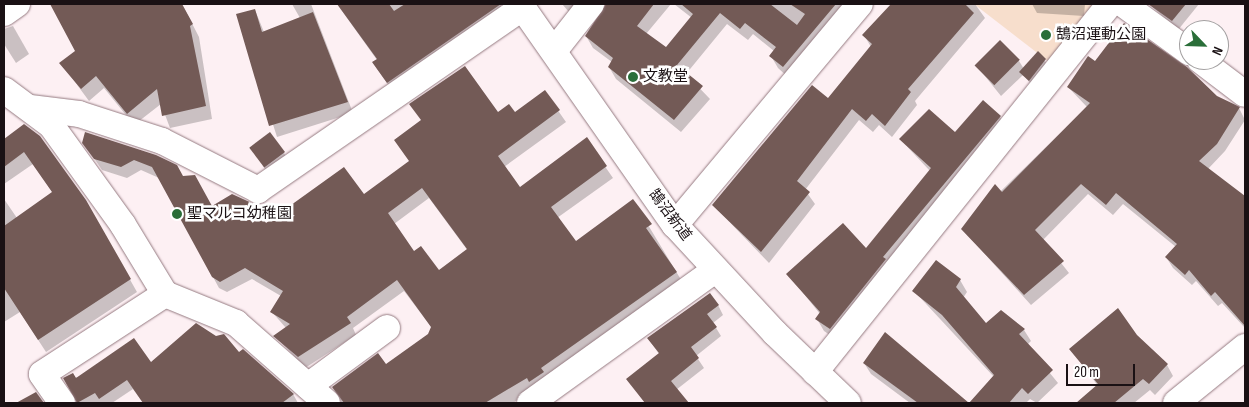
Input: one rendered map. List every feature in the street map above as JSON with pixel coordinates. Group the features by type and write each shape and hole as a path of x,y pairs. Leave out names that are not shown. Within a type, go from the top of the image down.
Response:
{"street":[{"path":"4,13 17,4"},
{"path":"554,51 591,4"},
{"path":"675,225 860,4"},
{"path":"815,372 1110,4"},
{"path":"1123,4 1179,45"},
{"path":"30,108 79,114 162,141 258,190 522,5"},
{"name":"鵠沼新道","path":"522,5 675,225 714,271 848,403"},
{"path":"1213,70 1245,94"},
{"path":"4,90 51,125 122,225 165,294 236,323 315,397 387,328"},
{"path":"530,403 714,271"},
{"path":"62,403 42,374 165,294"},
{"path":"1176,403 1245,347"}],"shaded area":[{"name":"鵠沼運動公園","path":"974,4 1103,4 1053,65"}],"building":[{"path":"50,4 182,4 193,24 190,26 206,106 162,116 157,89 127,114 96,76 81,89 59,63 75,51"},
{"path":"337,4 389,4 394,11 405,4 501,4 387,83 372,62 377,59"},
{"path":"606,4 654,4 637,26 666,47 693,14 681,4 770,4 797,25 805,14 790,4 836,4 783,67 769,56 776,47 745,23 740,29 720,13 677,65 703,86 674,120 608,67 613,58 585,36"},
{"path":"891,4 965,4 974,13 908,89 911,92 885,126 872,114 866,121 852,109 797,181 810,192 761,252 712,205 812,85 828,98 872,44 862,35"},
{"path":"1148,4 1186,4 1172,21"},
{"path":"255,9 262,32 313,12 348,102 269,126 236,14"},
{"path":"1124,23 1179,61 1179,70 1190,70 1217,96 1240,107 1217,144 1199,161 1245,196 1245,326 1215,292 1211,296 1189,270 1185,275 1165,257 1177,244 1116,193 1106,205 1081,184 1035,230 1064,261 1024,295 961,229 995,184 1002,192 1090,103 1067,87 1088,56 1095,61"},
{"path":"1000,40 1020,60 994,85 975,65"},
{"path":"1038,51 1046,59 1029,81 1019,72"},
{"path":"465,66 498,112 509,104 515,112 545,90 560,110 498,156 520,187 587,137 607,166 551,207 576,241 633,199 652,224 646,228 677,272 541,368 544,372 529,382 527,378 485,403 344,403 332,387 378,353 386,364 428,334 431,327 397,280 347,317 351,323 298,357 273,336 290,324 270,312 283,291 245,268 220,282 212,277 152,167 134,160 121,167 94,159 82,143 85,132 156,155 177,165 183,176 195,175 212,206 232,194 254,204 266,223 344,167 364,194 409,161 394,140 421,120 409,104","holes":["422,188 467,249 439,270 421,246 414,251 388,213"]},
{"path":"983,100 1001,116 883,257 886,259 830,329 815,319 820,312 786,274 843,223 866,248 931,168 899,139 929,109 955,132"},
{"path":"24,124 40,136 86,200 131,279 38,340 4,288 4,226 52,192 24,152 4,167 4,139"},
{"path":"270,132 285,152 264,168 249,148"},
{"path":"936,260 961,279 956,287 986,323 1001,310 1025,329 1019,334 1053,370 1028,394 1022,388 1009,403 969,403 994,375 942,315 912,291"},
{"path":"710,293 719,305 707,314 717,327 691,347 699,358 671,381 689,403 645,403 626,379 659,353 647,338"},
{"path":"1118,308 1137,335 1168,364 1149,384 1143,379 1114,403 1076,403 1098,384 1069,349"},
{"path":"196,323 216,336 224,334 239,352 243,349 294,394 282,403 143,403 127,380 99,399 95,393 77,403 63,378 73,373 76,378 134,338 151,362"},
{"path":"885,332 969,403 918,403 863,363"},
{"path":"36,392 44,403 16,403"}],"place":[{"name":"鵠沼運動公園","path":"1046,35"},
{"name":"文教堂","path":"633,77"},
{"name":"聖マルコ幼稚園","path":"177,214"}]}
